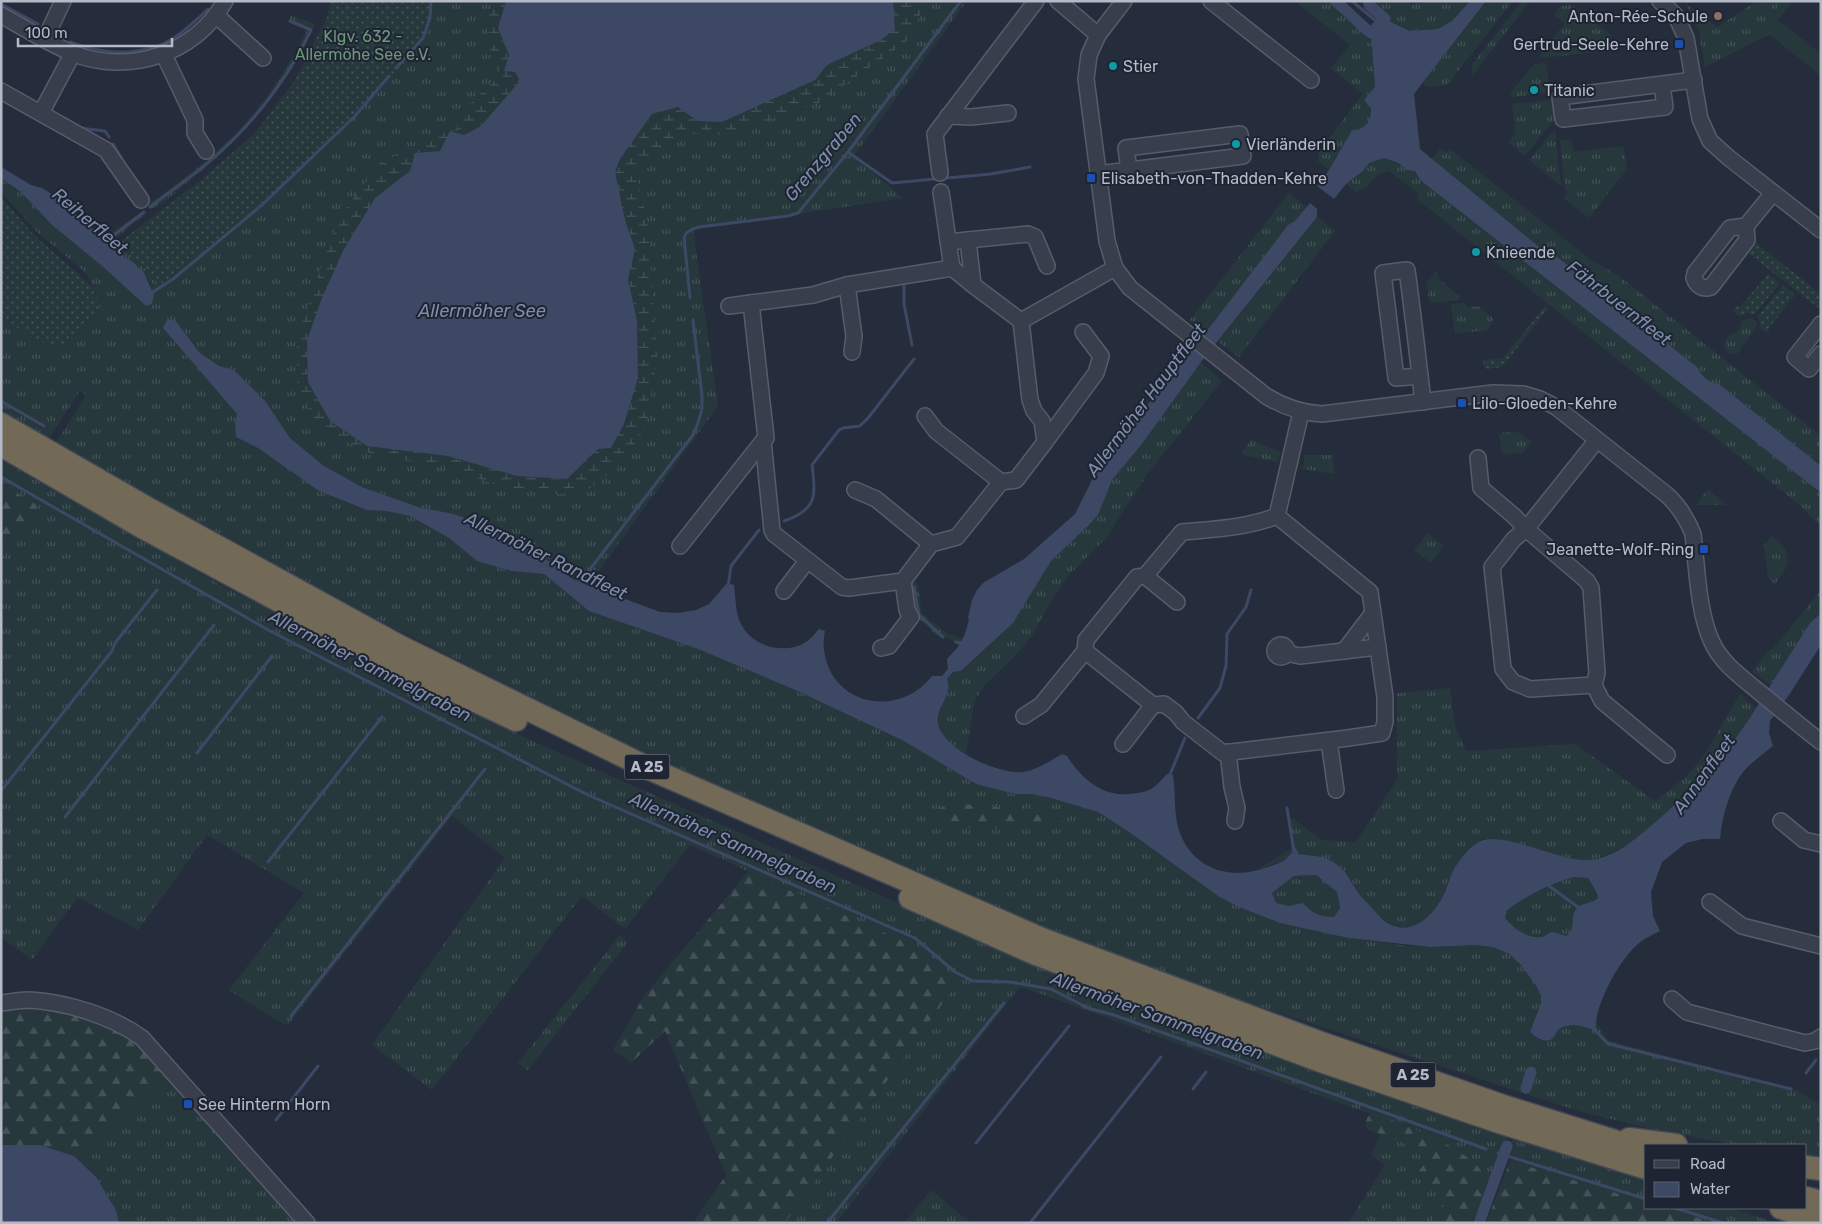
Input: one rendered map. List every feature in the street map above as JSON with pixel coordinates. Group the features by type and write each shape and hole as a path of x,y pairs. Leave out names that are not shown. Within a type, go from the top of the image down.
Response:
{"highway":[{"name":"A 25","path":"1,424 149,510 399,646 650,769 1042,939 1324,1044 1501,1114"},
{"name":"A 25","path":"1,445 142,527 393,662 654,785 1036,954 1318,1060 1533,1124 1644,1167"},
{"name":"A 25","path":"1533,1124 1593,1135 1644,1150"},
{"path":"1593,1135 1668,1144"},
{"path":"1807,1167 1821,1169"},
{"path":"1807,1198 1821,1202"},
{"path":"1784,1209 1821,1220"}],"street":[{"path":"45,39 63,1"},
{"path":"1,15 73,53 104,61 136,61 164,55 193,39 217,16 225,1"},
{"path":"940,173 935,134 1036,1"},
{"path":"1058,1 1098,35"},
{"path":"1124,1 1098,35 1089,55 1086,79 1107,241 1115,268 1130,288 1266,396 1282,405 1301,412 1322,414 1493,393 1523,394 1540,399 1556,407 1667,495 1683,513 1693,534 1703,615 1712,642 1724,661 1821,742"},
{"path":"1211,1 1311,80"},
{"path":"1660,1 1676,16 1689,47 1700,119 1710,140 1720,151 1821,230"},
{"path":"217,16 263,58"},
{"path":"41,113 73,53"},
{"path":"164,55 195,120 195,133 206,151"},
{"path":"1662,85 1665,107 1563,119 1560,97 1694,80"},
{"path":"968,90 971,117"},
{"path":"1,91 106,150 141,200"},
{"path":"948,116 971,117 1008,113"},
{"path":"1098,174 1243,156 1240,134 1126,148 1129,170"},
{"path":"941,192 952,268 1020,321 1030,400 1034,411 1042,421 1045,442"},
{"path":"1746,226 1774,192"},
{"path":"948,242 1028,234 1035,237 1047,266"},
{"path":"968,240 974,285"},
{"path":"729,306 813,295 847,285 952,268"},
{"path":"1020,321 1115,268"},
{"path":"1420,376 1396,378 1384,273 1407,270 1420,376 1423,402"},
{"path":"847,285 854,336 852,352"},
{"path":"680,546 766,438 751,303"},
{"path":"1821,324 1795,357 1809,369 1821,354"},
{"path":"763,441 772,530 774,534 842,587 849,588 903,581 932,544 957,537 1001,482 1016,480 1096,373 1101,356 1083,332"},
{"path":"1277,516 1301,412"},
{"path":"925,416 936,431 1001,482"},
{"path":"1594,685 1530,689 1513,682 1503,669 1492,567 1514,539 1526,530 1597,440"},
{"path":"1478,458 1481,488 1516,517 1526,530 1587,581 1590,588 1597,673 1594,685 1602,701 1667,756"},
{"path":"855,490 876,499 932,544"},
{"path":"1024,716 1041,705 1086,651 1086,640 1137,577 1145,576 1182,532 1237,527 1262,522 1277,516"},
{"path":"1086,651 1153,705 1164,704 1176,713 1183,722 1222,753 1382,733 1385,722 1385,697 1370,592 1277,516"},
{"path":"784,590 807,561"},
{"path":"1145,576 1177,602"},
{"path":"881,648 889,646 911,617 907,610 903,581"},
{"path":"1344,651 1373,613"},
{"path":"1286,653 1300,656 1378,648"},
{"path":"1123,744 1153,705"},
{"path":"1329,741 1336,790"},
{"path":"1228,752 1232,787 1237,808 1235,821"},
{"path":"1781,821 1804,840 1821,844"},
{"path":"1710,902 1742,926 1821,946"},
{"path":"1672,999 1687,1012 1816,1040"},
{"path":"1,1003 28,1000 62,1005 111,1020 133,1031 142,1038 307,1223"}],"green space":[{"name":"Klgv. 632 - Allermöhe See e.V.","path":"331,1 431,1 430,18 423,38 399,72 262,205 160,285 120,242 203,178 255,133 295,80 327,17"},
{"path":"431,1 506,1 498,28 620,159 895,29 893,1 967,1 854,156 903,198 693,230 718,406 600,569 585,584 574,580 547,560 485,525 454,514 418,507 362,487 324,466 290,438 266,402 234,370 219,366 199,352 175,320 163,328 237,414 235,423 236,437 258,448 319,491 367,510 386,511 410,516 449,538 477,561 511,571 544,574 589,611 698,649 793,689 902,740 976,784 1015,794 1032,794 1051,798 1098,812 1218,896 1280,923 1348,938 1408,946 1474,945 1493,947 1509,954 1521,965 1537,987 1541,996 1541,1003 1530,1032 1536,1038 1546,1041 1559,1029 1567,1026 1579,1026 1595,1031 1595,1021 1609,1041 1796,1090 1821,1105 1821,1160 1807,1158 1807,1144 1733,1144 1660,1131 1578,1111 1185,982 995,907 680,771 386,624 55,444 86,395 80,391 48,440 1,413 1,318 51,347 94,288 85,272 37,232 1,192 1,178 21,192 52,225 102,266 146,306 152,304 151,286 142,272 112,250 120,242 160,285 262,205 399,72 423,38 430,18"},
{"path":"493,1 506,1 498,28 509,55 504,71 515,71 520,81 480,127 464,135 410,171 375,198 344,249 322,298 307,340 367,446 448,456 517,476 566,479 598,449 637,321 628,279 635,249 625,220 615,173 620,159 652,114 678,107 697,121 722,122 815,80 827,65 881,40 893,1 925,1 924,7 906,42 818,103 725,135 695,133 673,141 650,155 637,176 649,231 657,358 646,427 622,463 586,491 550,495 493,484 448,467 376,456 325,432 310,412 297,387 297,337 338,219 380,163 447,131 457,131 456,117 495,80 505,79 486,41 489,15"},
{"path":"1295,1 1335,1 1371,33 1375,88 1369,105 1371,117 1362,128 1352,130 1329,170 1318,161 1319,151 1363,94 1331,68 1350,45"},
{"path":"1368,1 1407,1 1411,4 1435,1 1470,1 1452,21 1438,29 1411,31 1385,19 1369,5"},
{"path":"1486,1 1513,1 1447,85 1427,87 1423,83"},
{"path":"1522,1 1530,1 1472,76 1472,64"},
{"path":"1757,1 1783,1 1771,16 1770,35 1705,67 1699,32 1686,4 1717,27"},
{"path":"1783,1 1793,1 1778,20 1819,52 1821,50 1821,76 1770,35 1771,16"},
{"path":"1572,5 1611,35 1612,50 1543,58 1540,55 1565,23 1554,15 1561,6"},
{"path":"291,15 315,24 303,48 276,92 243,132 205,168 168,199 150,209 144,198 147,196 153,201 209,158 256,111 279,80 307,30 288,22"},
{"path":"1546,63 1550,93 1511,97 1511,92 1534,64"},
{"path":"1552,100 1554,120 1525,156 1508,142 1515,133 1512,104"},
{"path":"1555,129 1561,186 1529,160"},
{"path":"1571,139 1574,152 1624,146 1627,169 1589,218 1563,198 1568,192 1565,190 1560,140"},
{"path":"1440,148 1447,153 1450,149 1591,260 1619,276 1821,436 1821,466 1719,384 1706,378 1697,367 1556,256 1538,246 1434,162 1432,159"},
{"path":"1384,158 1415,171 1420,180 1821,493 1821,528 1802,507 1417,199 1419,194 1389,171 1378,175 1366,187 1356,192 1346,184 1363,171 1369,163"},
{"path":"1289,193 1307,207 1295,221 1288,225 1206,332 1190,320"},
{"path":"1,197 35,236 94,288 101,311 65,347 51,347 1,318"},
{"path":"143,211 146,214 109,245 103,238"},
{"path":"1317,217 1335,231 1239,357 1218,342"},
{"path":"1750,242 1756,243 1821,294 1821,310 1744,250"},
{"path":"1437,270 1439,279 1459,296 1459,300 1433,303 1429,300 1427,283"},
{"path":"1768,274 1780,283 1755,314 1746,313 1740,317 1733,311 1737,306 1740,307"},
{"path":"1783,285 1795,295 1768,329 1770,331 1768,334 1760,328 1758,316"},
{"path":"1465,303 1466,307 1478,306 1494,319 1487,330 1455,334 1451,304"},
{"path":"1545,306 1548,309 1502,367 1488,369 1483,366 1483,360 1503,358"},
{"path":"1752,318 1757,323 1755,329 1737,354 1729,354 1724,347 1725,341 1730,334 1738,331 1741,321"},
{"path":"1201,362 1222,381 1149,472 1107,537 1070,574 1051,601 1033,634 1017,654 985,685 975,700 966,754 946,739 939,729 939,715 946,692 947,679 953,672 962,671 991,644 1051,561 1097,515 1112,480 1142,444"},
{"path":"1499,433 1520,433 1532,442 1521,455 1517,453 1502,454"},
{"path":"1251,440 1281,452 1278,462 1243,455 1242,452"},
{"path":"1305,455 1333,455 1334,474 1303,469"},
{"path":"1,460 224,587 528,739 1042,967 1261,1052 1508,1137 1485,1189 1485,1179 1409,1126 1348,1106 1025,988 1019,988 836,1223 785,1223 957,983 912,945 690,845 625,929 582,896 432,1090 372,1045 505,858 452,816 288,1025 281,1023 229,990 304,893 207,835 138,930 78,897 32,960 1,937 1,544 11,543 39,506 1,484"},
{"path":"1,484 39,506 11,543 1,544"},
{"path":"1708,489 1726,505 1696,505"},
{"path":"1427,533 1444,546 1431,563 1414,550"},
{"path":"1772,536 1784,548 1788,559 1787,565 1775,584 1768,578 1764,545"},
{"path":"912,580 918,584 922,614 949,634 964,639 960,647 947,637 941,639 914,615 909,583"},
{"path":"1821,590 1821,613 1810,623 1771,685 1752,672"},
{"path":"1450,688 1455,725 1466,751 1575,744 1655,801 1681,781 1697,764 1740,694 1756,708 1725,751 1679,802 1653,825 1627,844 1603,856 1581,860 1499,839 1479,841 1452,873 1441,899 1431,915 1424,922 1416,926 1398,926 1379,916 1368,905 1345,873 1327,859 1292,851 1288,858 1256,871 1292,848 1288,815 1322,840 1356,842 1397,780 1397,693"},
{"path":"980,804 1059,819 1064,822 1064,826 1060,828 1009,821 992,830 981,831 969,828 959,821 940,821 934,817 935,810 945,806"},
{"path":"748,872 912,945 957,983 785,1223 693,1223 726,1175 665,1031 631,1063 613,1050 644,996"},
{"path":"1316,875 1337,892 1340,908 1334,917 1317,914 1303,903 1289,906 1275,903 1272,893 1294,876"},
{"path":"1574,877 1588,878 1598,898 1578,907 1574,913 1571,931 1566,936 1553,932 1542,937 1526,935 1516,929 1505,918 1507,910 1523,900 1547,887"},
{"path":"620,935 628,942 527,1071 518,1063"},
{"path":"28,1005 87,1017 139,1042 171,1078 74,1156 40,1145 1,1145 1,1008"},
{"path":"171,1078 184,1101 209,1123 295,1223 119,1223 112,1204 102,1186 74,1156"},
{"path":"1372,1113 1435,1138 1467,1157 1478,1167 1486,1183 1482,1201 1472,1223 1431,1223 1448,1200 1416,1175 1432,1154 1367,1129 1366,1120"},
{"path":"1381,1134 1432,1154 1448,1200 1431,1223 1348,1223 1385,1165 1371,1155"},
{"path":"1512,1139 1644,1180 1644,1201 1510,1161"},
{"path":"1510,1161 1644,1201 1644,1209 1668,1209 1714,1223 1486,1223"},
{"path":"931,1190 971,1223 904,1223"},
{"path":"1667,1209 1733,1209 1778,1223 1713,1223"}],"water":[{"name":"Allermöher See","path":"506,1 893,1 895,29 881,40 827,65 815,80 722,122 697,121 678,107 652,114 620,159 615,172 625,220 635,249 628,279 637,321 638,378 624,424 611,448 598,449 567,479 517,476 448,456 367,446 330,421 308,382 307,340 322,298 344,249 375,198 410,171 415,153 440,151 450,131 464,135 480,127 520,81 515,72 504,71 509,55 498,28"},
{"path":"1470,1 1486,1 1414,94 1420,149 1538,246 1556,256 1697,367 1706,378 1719,384 1821,466 1821,493 1420,180 1415,171 1407,170 1398,163 1384,158 1369,163 1363,171 1346,184 1334,199 1317,186 1329,170 1352,130 1364,127 1370,118 1371,109 1364,100 1375,87 1371,33 1385,19 1410,31 1438,29 1452,21"},
{"path":"1,167 31,185 42,188 64,202 106,241 113,250 133,262 144,273 154,295 152,304 146,306 102,266 52,225 21,192 1,178"},
{"path":"1310,203 1317,209 1317,217 1201,362 1142,444 1112,480 1098,515 1051,561 1013,623 961,671 953,672 947,679 947,694 938,714 938,723 942,733 960,751 987,765 1013,772 1028,771 1062,754 1067,756 1079,772 1093,784 1101,789 1120,794 1133,794 1148,790 1153,788 1167,774 1173,775 1178,829 1188,848 1207,865 1218,870 1230,872 1255,871 1284,860 1295,847 1299,854 1323,857 1334,862 1345,872 1359,894 1383,920 1402,928 1418,924 1426,919 1443,896 1453,871 1461,859 1473,846 1486,839 1512,842 1572,859 1583,860 1592,860 1609,855 1632,841 1689,791 1716,762 1751,716 1810,623 1821,613 1821,645 1770,721 1769,733 1773,746 1746,768 1738,779 1724,813 1720,839 1703,839 1686,843 1662,862 1651,892 1653,916 1660,931 1643,940 1635,947 1618,968 1610,981 1599,1008 1596,1031 1570,1025 1560,1029 1554,1037 1545,1041 1532,1034 1530,1032 1541,1003 1541,996 1537,987 1521,965 1509,954 1493,947 1474,945 1430,947 1348,938 1280,923 1239,907 1218,896 1098,812 1051,798 1032,794 1015,794 976,784 902,740 793,689 698,649 589,611 544,574 511,571 477,561 449,538 410,516 386,511 367,510 319,491 258,448 236,437 235,423 237,414 163,328 167,320 175,320 199,352 219,366 234,370 266,402 290,438 324,466 362,487 418,507 454,514 485,525 547,560 574,580 660,612 678,613 696,610 709,604 727,583 734,585 739,620 751,637 765,645 790,648 804,643 819,629 825,631 824,650 829,669 839,684 853,694 868,700 885,701 902,698 918,690 932,676 942,676 948,669 947,659 956,650 964,637 972,600 977,590 983,583 1024,559 1075,514 1095,474 1115,445 1206,332 1288,225 1295,221","holes":["1316,875 1337,892 1340,908 1334,917 1317,914 1303,903 1289,906 1276,903 1272,893 1294,876","1574,877 1588,878 1598,898 1576,909 1571,932 1566,936 1553,932 1542,937 1526,935 1516,929 1505,918 1507,910 1523,900 1547,887"]},
{"path":"1,1145 40,1145 74,1156 96,1177 116,1210 119,1223 1,1223"}],"waterway":[{"path":"396,68 423,38 430,18 431,1"},
{"path":"1335,1 1371,33 1385,19 1369,5 1368,1"},
{"name":"Fährbuernfleet","path":"1352,1 1382,26"},
{"name":"Grenzgraben","path":"690,298 684,237 687,233 699,227 788,216 798,213 848,152 960,2"},
{"path":"1,4 38,24"},
{"path":"70,42 102,51 124,52 147,49 171,40 208,9"},
{"path":"150,207 211,160 241,132 268,100 280,84 311,30 290,21"},
{"path":"150,294 173,279 262,205 355,116 389,76"},
{"path":"80,128 105,131 109,137"},
{"path":"113,144 122,159"},
{"path":"848,152 892,183 935,179"},
{"path":"947,178 991,174 1030,167"},
{"name":"Reiherfleet","path":"105,242 144,212"},
{"path":"904,286 904,304 912,345"},
{"name":"Allermöher Randfleet","path":"578,585 693,435 702,409 693,320"},
{"path":"784,521 795,517 808,507 814,493 812,465 839,430 860,426 914,359"},
{"path":"1,401 44,426"},
{"name":"Allermöher Sammelgraben","path":"1,477 270,631 588,795 915,938 955,972 973,981 1010,982 1051,989 1088,1008 1114,1015 1486,1149"},
{"path":"728,587 731,566 759,530"},
{"path":"914,587 919,615 943,637"},
{"path":"1,791 112,651 115,643 157,590"},
{"path":"1198,718 1220,688 1226,666 1227,634 1246,607 1251,590"},
{"path":"65,817 214,625"},
{"path":"956,642 965,644"},
{"path":"197,753 272,656"},
{"path":"268,862 382,717"},
{"path":"1169,777 1185,738"},
{"path":"291,1016 485,769"},
{"path":"1287,808 1294,852"},
{"path":"1549,886 1578,907"},
{"path":"827,1223 1004,1003"},
{"path":"976,1143 1069,1026"},
{"path":"1594,1029 1607,1043 1791,1089"},
{"path":"1030,1223 1161,1057"},
{"path":"1806,1073 1816,1060"},
{"path":"276,1120 318,1066"},
{"path":"1193,1089 1206,1072"},
{"path":"1526,1088 1531,1072"},
{"name":"Annenfleet","path":"1479,1223 1507,1146"},
{"path":"1498,1153 1644,1198"},
{"path":"1678,1209 1723,1223"}],"place":[{"name":"Anton-Rée-Schule","path":"1718,16"},
{"name":"Gertrud-Seele-Kehre","path":"1679,44"},
{"name":"Stier","path":"1113,66"},
{"name":"Titanic","path":"1534,90"},
{"name":"Vierländerin","path":"1236,144"},
{"name":"Elisabeth-von-Thadden-Kehre","path":"1091,178"},
{"name":"Knieende","path":"1476,252"},
{"name":"Lilo-Gloeden-Kehre","path":"1462,403"},
{"name":"Jeanette-Wolf-Ring","path":"1704,549"},
{"name":"See Hinterm Horn","path":"188,1104"}],"water label":[{"name":"Allermöher Hauptfleet","path":"1146,400"}]}
